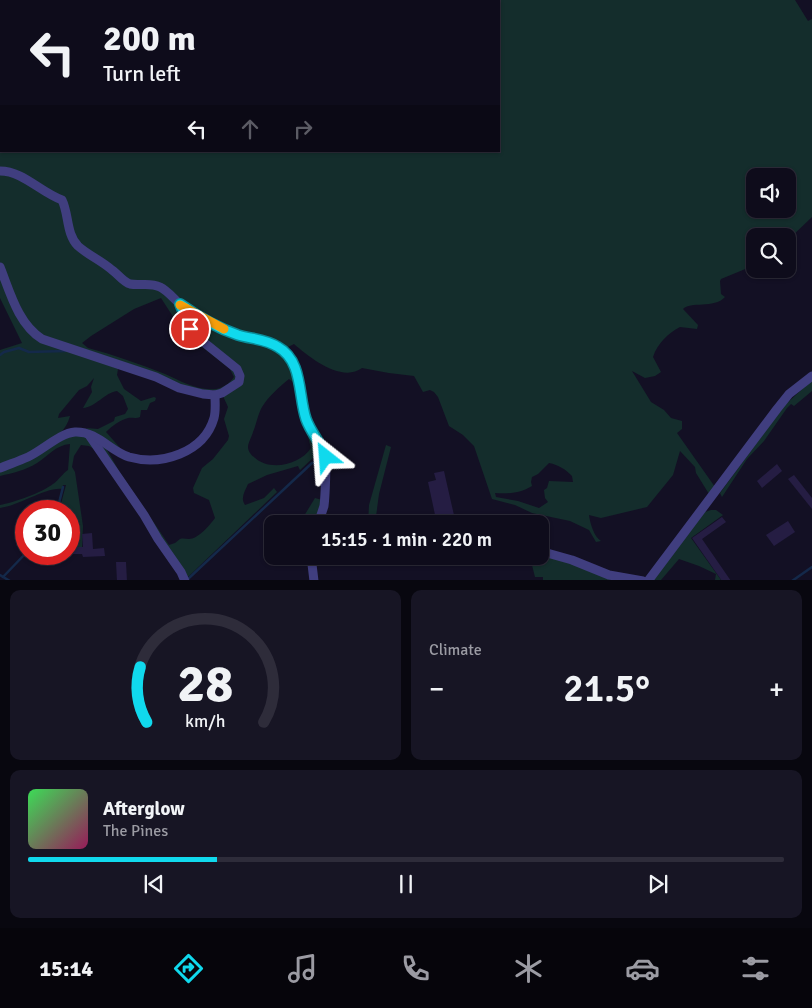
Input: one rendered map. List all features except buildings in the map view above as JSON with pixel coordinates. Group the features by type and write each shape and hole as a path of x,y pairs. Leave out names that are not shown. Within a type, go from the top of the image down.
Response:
{"street":[{"path":"0,171 16,173 50,196 62,200 74,241 130,284 150,283 158,286 166,290 180,304 229,332 258,339 278,347 291,360 296,368 301,404 307,421 326,457 324,505 321,515"},
{"path":"0,268 24,321 35,335 42,339 156,377 179,388 214,395 233,388 240,376 237,369 190,329 180,304"},
{"path":"648,580 772,415 789,394 812,376"},
{"path":"0,468 28,457 59,436 68,433 84,433 98,438 120,453 131,457 156,460 171,457 198,443 210,427 215,417 214,395"},
{"path":"89,435 144,515 185,580"},
{"path":"549,554 572,560 609,575 643,580"},
{"path":"312,565 314,580"}],"green space":[{"path":"500,0 795,0 808,21 812,19 812,217 796,232 796,228 746,228 746,269 721,279 721,294 725,297 715,303 691,305 683,309 698,325 697,329 680,327 671,332 660,343 653,357 661,372 655,376 645,378 632,371 651,402 664,410 671,418 682,421 682,429 677,433 715,487 709,494 696,473 695,467 680,451 673,475 647,507 601,518 589,515 594,533 601,541 596,542 589,530 570,521 549,517 549,515 532,513 515,505 492,499 474,446 463,435 449,426 438,397 430,390 423,392 414,376 362,368 354,372 336,371 317,362 294,344 284,349 239,334 191,309 167,289 131,282 76,240 66,205 0,170 0,152 500,152","holes":["549,463 559,466 572,476 573,482 549,481 547,488 544,490 545,498 548,502 539,508 518,501 496,497 495,493 514,492 532,486 532,477"]},
{"path":"0,173 8,173 60,202 70,235 123,282 149,285 171,297 182,316 235,370 236,381 221,391 191,389 43,337 25,320 0,263","holes":["161,298 183,332 230,369 234,377 224,386 216,389 196,387 137,363 88,348 82,343 134,309"]},
{"path":"0,274 27,330 118,369 117,375 124,389 141,401 156,398 155,401 150,403 147,410 141,410 140,417 122,420 106,432 121,449 86,428 98,429 114,421 115,417 125,414 128,409 123,396 117,391 83,408 92,392 91,387 94,378 87,386 79,390 59,414 58,418 70,416 66,426 59,434 41,447 0,466 0,350 22,343 0,298"},
{"path":"186,315 258,341 285,354 297,385 289,379 274,392 262,407 248,445 252,455 260,462 276,465 300,459 311,448 305,426 324,457 313,458 300,470 298,466 267,475 248,484 243,497 245,505 264,498 274,488 277,492 186,577 101,447 101,443 169,545 180,539 196,537 215,518 209,500 194,493 193,488 202,468 213,459 228,440 229,436 224,419 228,407 223,396 243,376 197,334"},
{"path":"812,380 812,391 794,406 791,404 787,408 764,441 747,459 722,497 720,493 784,406"},
{"path":"83,434 97,451 89,446 81,445 74,456 72,467 75,472 79,500 62,500 66,485 63,485 62,489 48,491 25,500 18,500 48,487 68,470 70,444 56,449 37,463 24,469 0,476 0,471 63,438"},
{"path":"386,445 391,447 379,494 376,515 368,515 369,505"},
{"path":"315,498 322,500 318,515 305,515"},
{"path":"15,501 15,504 0,508 0,505"},
{"path":"80,506 83,526 82,549 80,549"},
{"path":"716,510 723,515 691,538 721,580 715,580 716,574 679,559 661,580 654,580 705,512"},
{"path":"549,556 629,580 543,580 543,577 535,577 532,565 549,565"}],"waterway":[{"path":"0,355 19,348 29,352 65,351"},
{"path":"189,578 312,463 320,462"},
{"path":"60,500 63,487"},
{"path":"3,577 15,564"},
{"path":"793,580 812,567"},
{"path":"0,575 8,580"}],"slow traffic":[{"path":"180,305 224,329"}],"route":[{"path":"190,329 180,304 229,332 269,342 286,353 296,368 301,404 307,421 326,457"}]}
